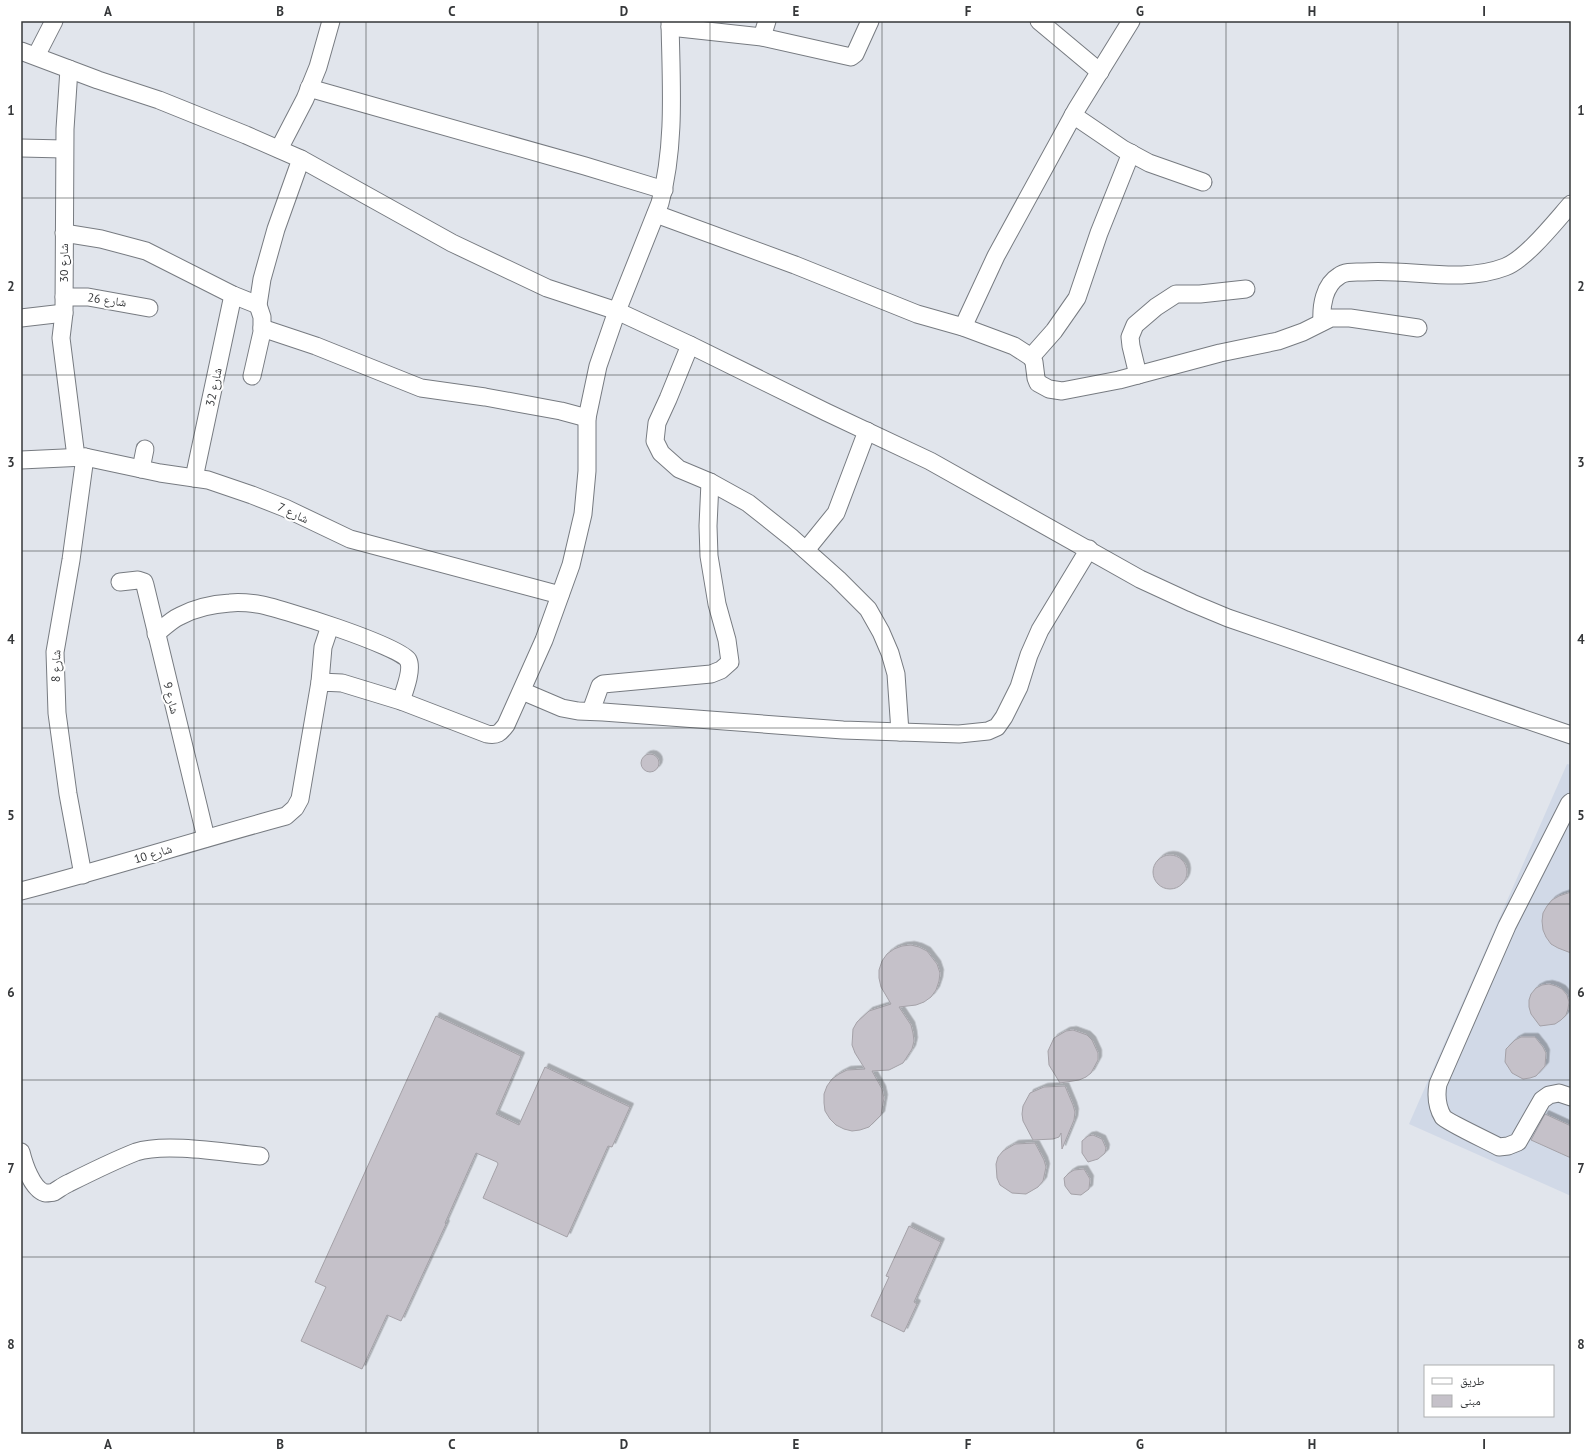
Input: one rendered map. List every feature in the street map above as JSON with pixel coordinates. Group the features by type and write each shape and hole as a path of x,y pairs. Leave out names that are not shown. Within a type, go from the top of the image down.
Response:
{"street":[{"path":"54,21 28,53 69,69 159,100 301,159 452,243 498,266 548,288 617,311 930,461 1140,579 1228,618 1571,735"},
{"path":"279,149 318,67 331,21"},
{"path":"330,626 323,647 320,682 342,683 401,701 494,735 499,734 506,725 544,640 571,565 583,514 587,471 587,418 598,366 617,311 656,214 664,190 671,129 670,24 765,29 851,57 855,54 870,21"},
{"path":"1039,21 1100,72"},
{"path":"963,327 996,256 1073,115 1131,21"},
{"name":"شارع 30","path":"69,69 64,149 64,305 61,338 80,457"},
{"path":"309,88 664,190"},
{"path":"1073,115 1131,154 1203,182"},
{"path":"21,148 64,149"},
{"path":"1031,357 1054,331 1077,298 1099,233 1131,154"},
{"path":"252,376 262,328 262,317 258,304 262,279 276,229 301,159"},
{"path":"1322,322 1322,308 1327,290 1333,280 1342,274 1385,271 1458,275 1479,274 1506,266 1517,259 1533,245 1571,204"},
{"path":"656,214 795,265 918,314 963,327 1014,346 1031,357 1034,362 1038,383 1049,389 1062,391 1138,374 1220,353 1278,341 1303,332 1331,318 1350,318 1418,328"},
{"path":"64,233 101,239 146,251 233,295 258,304"},
{"path":"1138,374 1130,346 1130,337 1135,325 1156,307 1176,294 1200,294 1246,289"},
{"name":"شارع 32","path":"194,478 233,295"},
{"name":"شارع 26","path":"21,318 88,297 149,308"},
{"path":"262,328 316,346 421,388 493,398 561,411 587,418"},
{"path":"690,345 668,399 656,423 655,441 661,453 679,469 710,482 748,503 806,550 868,609 881,632 890,653 896,674 900,732"},
{"path":"806,550 836,513 867,431"},
{"path":"141,469 145,449"},
{"name":"شارع 7","path":"21,460 80,457 208,480 285,508 350,539 560,595"},
{"name":"شارع 8","path":"80,457 71,560 55,652 56,712 68,794 83,875"},
{"path":"591,711 600,686 603,684 711,674 721,670 730,662 727,640 717,604 709,556 708,526 710,482"},
{"path":"522,691 562,708 591,711 843,730 978,733 988,731 996,726 1004,717 1019,687 1029,655 1040,630 1089,549"},
{"name":"شارع 9","path":"120,582 138,580 144,582 206,838"},
{"path":"156,634 180,616 204,608 230,603 257,604 284,610 378,643 399,652 406,658 409,667 406,688 401,701"},
{"name":"شارع 10","path":"21,891 83,875 206,838 286,816 295,808 300,799 320,682"},
{"path":"1571,802 1507,926 1438,1084 1436,1093 1438,1108 1444,1119 1499,1147 1508,1146 1518,1142 1542,1100 1559,1093 1571,1097"},
{"path":"21,1152 25,1166 35,1185 40,1191 46,1193 52,1193 68,1183 137,1152 168,1148 196,1149 260,1156"}],"shaded area":[{"path":"1567,764 1571,765 1571,1196 1409,1124"}],"building":[{"path":"646,754 654,754 659,759 657,770 654,772 646,772 641,767 641,759"},
{"path":"1170,855 1176,856 1182,860 1186,866 1186,878 1182,884 1176,888 1170,889 1164,888 1158,884 1154,878 1153,872 1154,866 1158,860 1164,856"},
{"path":"1571,892 1571,953 1551,944 1543,930 1542,921 1543,913 1552,900"},
{"path":"911,945 927,951 937,964 940,973 936,990 931,997 924,1002 916,1005 899,1007 911,1025 914,1041 912,1049 903,1063 889,1070 872,1071 882,1089 884,1098 881,1115 869,1127 852,1131 844,1129 836,1125 825,1111 824,1094 832,1079 839,1074 847,1070 865,1069 852,1045 853,1029 857,1022 869,1011 891,1004 881,987 879,978 879,970 882,961 887,954 894,949"},
{"path":"1549,984 1562,989 1567,995 1569,1002 1568,1009 1566,1015 1555,1024 1540,1026 1531,1014 1529,1000 1531,994 1536,988"},
{"path":"436,1016 521,1056 496,1114 519,1125 545,1067 630,1107 612,1147 608,1146 567,1237 483,1198 498,1164 497,1162 476,1153 445,1223 446,1224 401,1321 387,1315 362,1369 301,1341 326,1287 315,1282"},
{"path":"1073,1030 1087,1035 1092,1040 1098,1053 1098,1060 1091,1073 1086,1077 1079,1080 1060,1083 1049,1065 1048,1051 1054,1038 1066,1031"},
{"path":"1521,1037 1535,1037 1546,1053 1545,1066 1536,1076 1523,1079 1512,1073 1505,1062 1506,1049 1515,1040"},
{"path":"1065,1086 1075,1112 1074,1120 1062,1149 1061,1133 1059,1137 1053,1139 1033,1140 1023,1121 1022,1114 1023,1106 1030,1093 1044,1087"},
{"path":"1545,1114 1571,1126 1571,1158 1531,1140"},
{"path":"1093,1135 1102,1139 1106,1148 1105,1153 1098,1159 1088,1162 1082,1153 1082,1141 1088,1136"},
{"path":"1035,1143 1046,1167 1043,1181 1038,1187 1026,1194 1012,1193 1000,1185 997,1178 996,1164 998,1157 1003,1151 1015,1144"},
{"path":"1084,1169 1090,1179 1089,1189 1081,1195 1071,1194 1065,1186 1064,1178 1074,1170"},
{"path":"909,1226 941,1242 914,1302 917,1304 904,1332 871,1316 889,1277 886,1276"}]}
